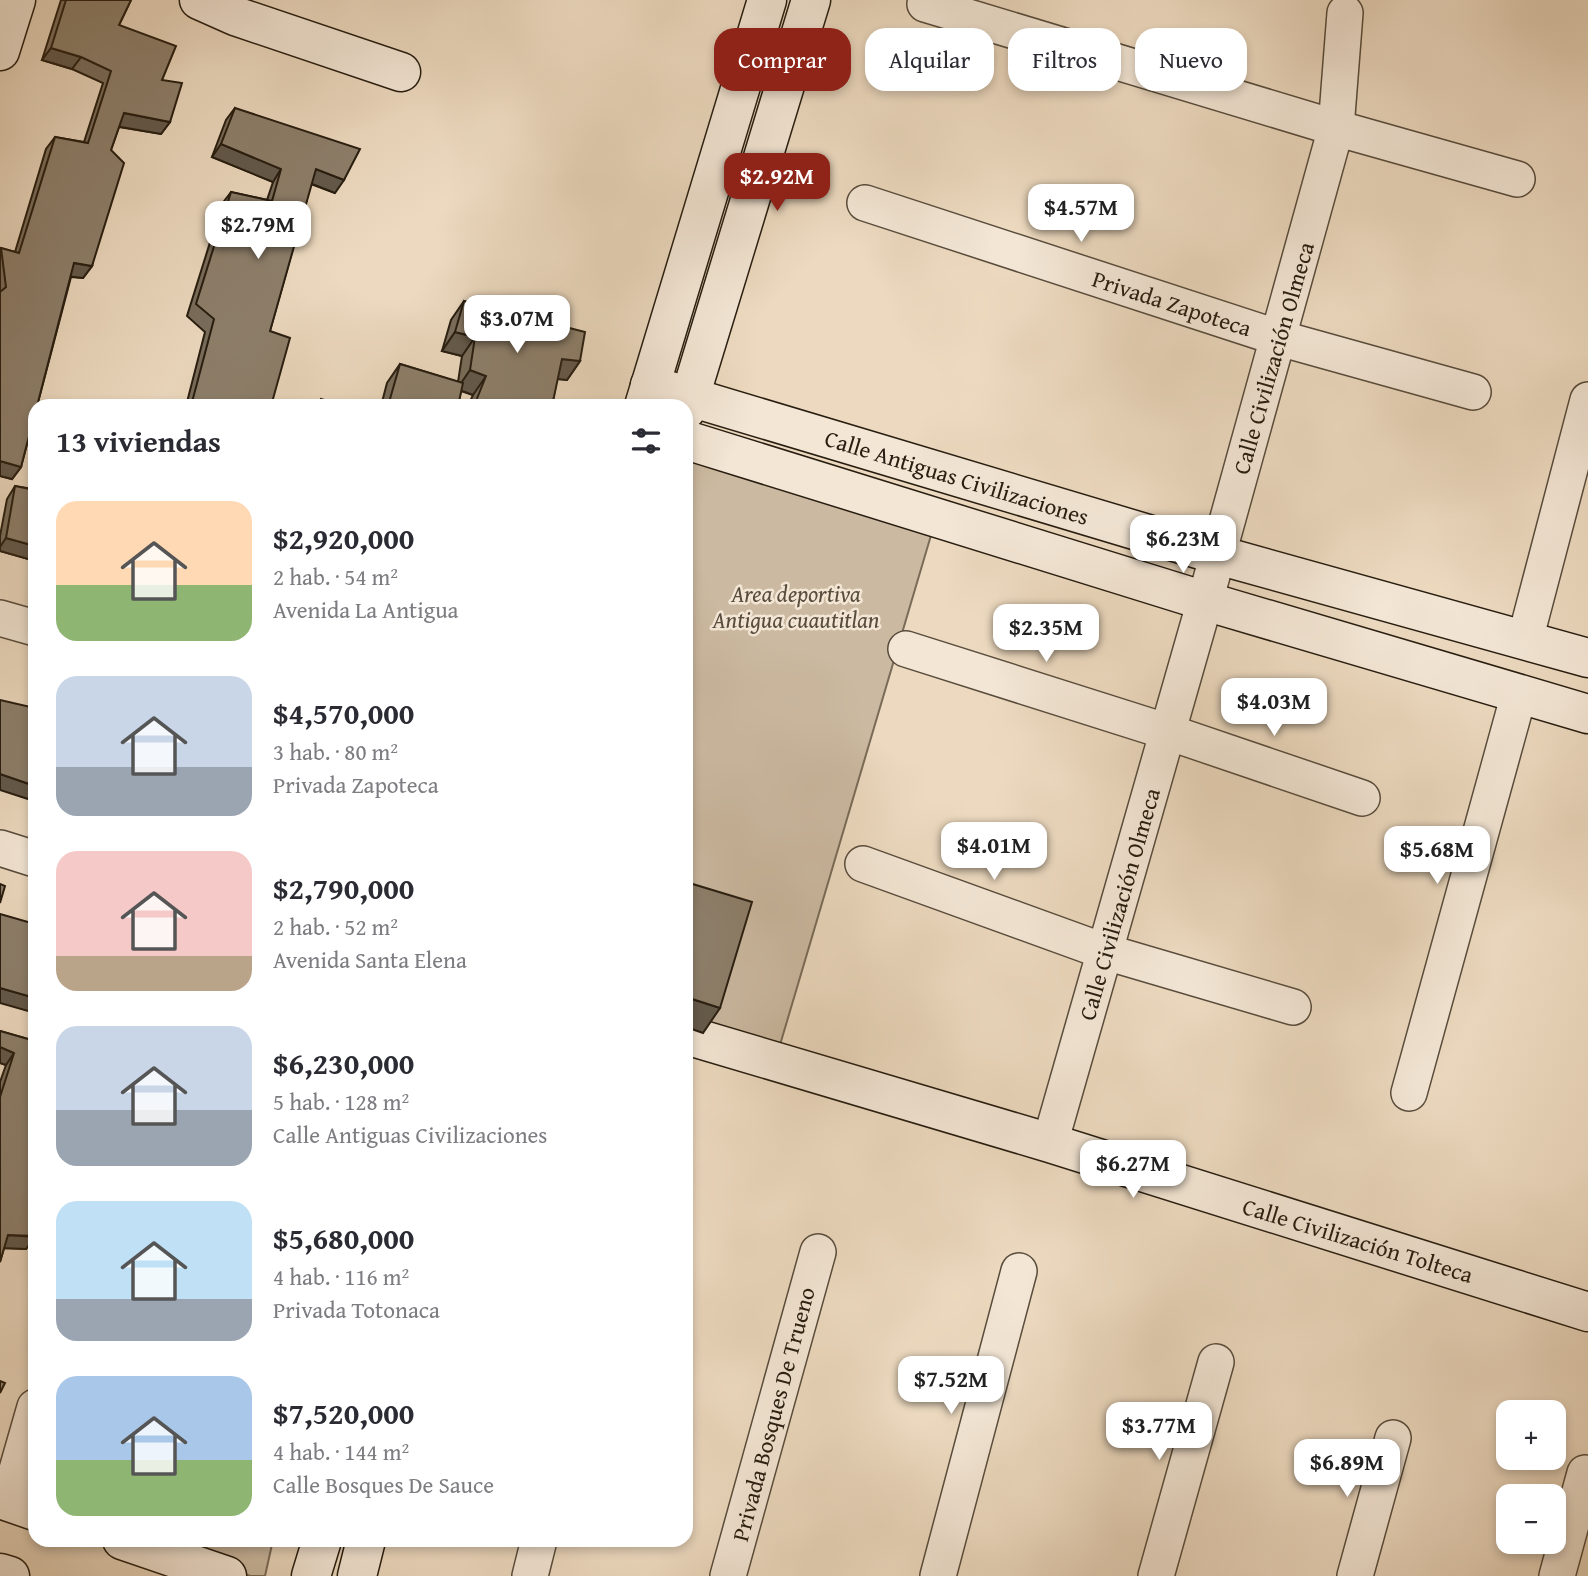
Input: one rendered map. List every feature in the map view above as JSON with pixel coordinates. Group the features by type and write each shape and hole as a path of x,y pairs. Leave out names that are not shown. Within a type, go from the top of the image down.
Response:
{"street":[{"path":"0,51 16,0"},
{"path":"199,0 235,16 401,72"},
{"path":"647,395 767,0"},
{"path":"690,399 810,0"},
{"path":"925,5 1336,128 1517,179"},
{"name":"Calle Civilización Olmeca","path":"1050,1143 1218,555 1336,128 1345,13"},
{"name":"Privada Zapoteca","path":"865,203 1279,338 1473,392"},
{"name":"Calle Antiguas Civilizaciones","path":"647,395 665,399"},
{"path":"1525,640 1588,400"},
{"name":"Calle Antiguas Civilizaciones","path":"693,405 1588,658"},
{"name":"Calle Antiguas Civilizaciones","path":"693,442 1205,601 1588,714"},
{"path":"0,618 28,626"},
{"path":"906,649 1168,732 1362,798"},
{"path":"1409,1093 1520,694"},
{"path":"0,848 28,857"},
{"path":"863,864 1105,952 1293,1007"},
{"name":"Calle Civilización Tolteca","path":"693,1037 1050,1143 1588,1312"},
{"name":"Privada Bosques De Trueno","path":"728,1576 818,1252"},
{"path":"938,1576 1019,1271"},
{"path":"1157,1576 1216,1362"},
{"path":"1355,1576 1393,1438"},
{"path":"14,1504 28,1439"},
{"path":"1557,1576 1585,1473"},
{"path":"143,1547 228,1576"},
{"path":"311,1576 320,1547"},
{"path":"357,1576 364,1547"},
{"path":"530,1576 537,1547"},
{"path":"0,1573 10,1576"}],"green space":[{"name":"Area deportiva Antigua cuautitlan","path":"693,459 932,532 777,1055 703,1033 693,962"},
{"path":"186,1547 271,1547 265,1576 250,1576"}],"building":[{"path":"66,0 131,0 119,25 176,46 162,80 182,83 170,122 124,113 111,150 124,163 92,266 74,263 39,399 28,399 28,440 21,467 0,461 0,292 6,287 1,248 19,253 55,137 88,143 111,71 81,57 51,48"},
{"path":"235,108 360,149 344,180 316,169 270,331 290,338 273,399 193,399 214,319 196,304 231,192 272,201 281,169 221,144"},
{"path":"464,301 585,332 580,361 562,359 553,399 477,399 486,376 470,370 475,337 455,332"},
{"path":"400,364 463,383 460,399 390,399"},
{"path":"15,486 28,489 28,544 6,538"},
{"path":"0,700 28,706 28,784 0,774"},
{"path":"0,884 5,886 0,903"},
{"path":"693,884 752,902 720,1008 693,999"},
{"path":"0,914 28,922 28,996 0,988"},
{"path":"0,1031 28,1039 28,1236 8,1235 0,1262 0,1097 14,1053 0,1047"}]}
